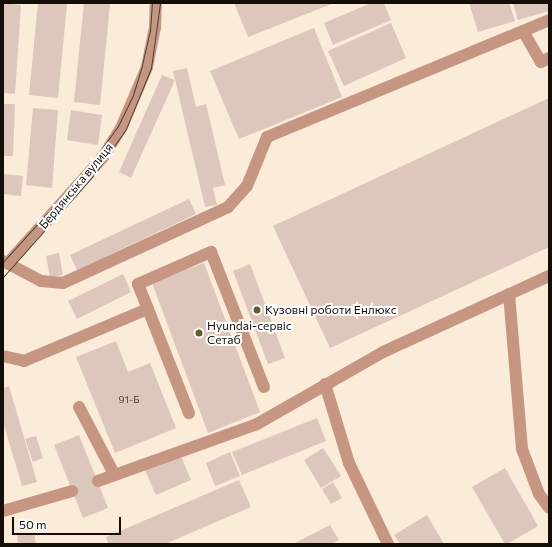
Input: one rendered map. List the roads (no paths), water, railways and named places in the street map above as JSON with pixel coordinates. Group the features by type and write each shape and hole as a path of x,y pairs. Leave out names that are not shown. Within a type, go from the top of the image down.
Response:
{"street":[{"name":"Бердянська вулиця","path":"6,262 103,157 121,128 147,67 155,27 156,3"},
{"path":"6,262 41,281 63,283 228,207 247,186 267,137 549,20"},
{"path":"523,31 541,62 549,58"},
{"path":"189,414 138,284 211,252 264,386"},
{"path":"98,481 114,474 258,424 325,384 383,352 549,276"},
{"path":"509,294 522,449 540,494 549,508"},
{"path":"3,356 24,361 148,309"},
{"path":"325,384 349,463 388,544"},
{"path":"79,407 114,474"},
{"path":"3,511 72,491"}],"tunnel":[{"path":"72,491 98,481"}],"tram line":[{"path":"3,262 87,169 118,126 133,95 142,65 150,31 152,3"},
{"path":"3,277 94,175 126,129 151,68 160,3"}],"place":[{"name":"Кузовні роботи Енлюкс","path":"257,310"},
{"name":"Hyundai-сервіс Сетаб","path":"199,333"}]}
